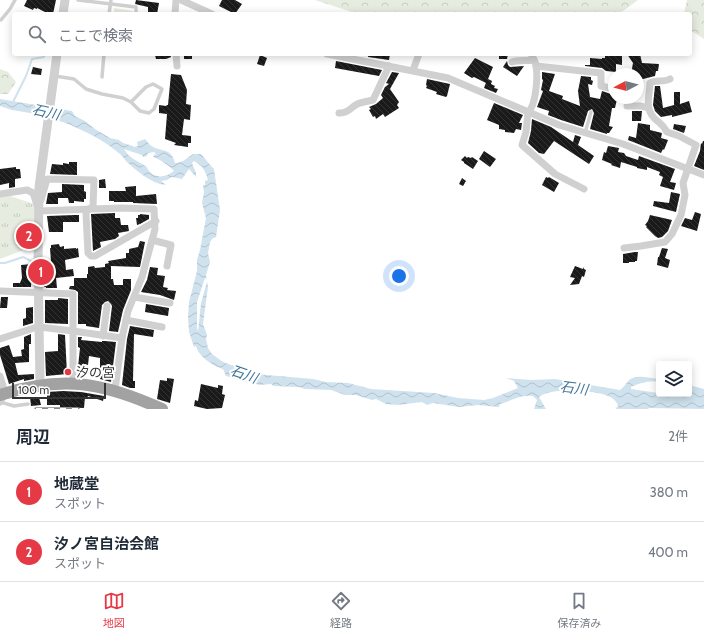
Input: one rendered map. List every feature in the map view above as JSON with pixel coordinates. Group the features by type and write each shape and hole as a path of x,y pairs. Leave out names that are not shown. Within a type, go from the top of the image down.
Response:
{"highway":[{"path":"1,398 40,384 89,384 115,390 162,409"}],"street":[{"path":"63,12 65,0"},
{"path":"175,12 176,0"},
{"path":"182,0 208,12"},
{"path":"40,384 39,208 41,167 57,56"},
{"path":"176,56 177,66"},
{"path":"337,56 448,78 559,125 585,134 623,144 704,175"},
{"path":"413,70 418,56"},
{"path":"512,62 515,60 534,60 601,73 601,86 608,88"},
{"path":"534,60 534,99 531,110 528,112 526,132 522,145 555,174 584,189"},
{"path":"339,113 348,112 358,103 373,100 389,66"},
{"path":"624,248 665,242 676,228 681,216 684,195 683,183 696,145 679,136 667,132 663,124 655,119 648,108 650,83 652,81 666,81 670,79"},
{"path":"627,106 641,106 648,108"},
{"path":"39,208 47,179 94,180 93,207 87,210"},
{"path":"0,194 27,190 33,194 39,208"},
{"path":"39,208 87,210 120,208 154,209 156,221 152,240 142,277 128,311 122,338 115,390"},
{"path":"87,210 88,253 91,256 95,256 156,221"},
{"path":"152,240 172,245 166,261"},
{"path":"0,291 39,294 73,294 73,383"},
{"path":"134,297 158,305 170,304"},
{"path":"103,336 107,306"},
{"path":"126,320 148,328 162,327"},
{"path":"0,339 39,327 72,330 122,338"},
{"path":"0,376 1,398"}],"lane":[{"path":"1,20 10,10 15,0"},
{"path":"78,0 111,2 136,7 136,12"},
{"path":"109,12 111,2"},
{"path":"102,77 104,56"},
{"path":"54,78 74,79 86,88 102,94 123,98 131,102 140,111 149,113 154,109 162,89 153,84 146,87 131,102"},
{"path":"585,134 591,112"},
{"path":"1,398 17,406 28,404"}],"green space":[{"path":"315,0 638,0 622,12 352,12"},
{"path":"687,0 704,0 704,39 692,31 692,12 684,12"},
{"path":"114,8 133,11 133,12 114,12"},
{"path":"0,69 8,72 16,82 8,94 0,94"},
{"path":"10,196 34,204 34,246 0,259 0,197"}],"water":[{"name":"石川","path":"0,99 72,111 75,116 110,138 119,140 134,147 138,146 137,142 145,139 150,145 171,154 175,163 183,161 193,154 201,154 214,169 220,210 216,237 210,242 208,253 210,262 206,275 207,279 205,278 197,302 197,328 198,332 201,303 207,281 208,287 203,324 207,335 206,339 208,348 212,354 223,362 255,374 348,383 371,389 434,393 458,398 484,400 518,388 514,381 506,378 532,380 555,379 620,390 632,378 643,377 656,379 656,382 638,384 631,387 631,389 656,393 656,397 692,397 692,386 704,389 704,409 617,409 615,408 618,407 616,402 608,396 593,392 573,390 553,392 539,397 546,409 534,409 537,400 533,396 520,397 500,404 499,407 478,405 459,407 433,403 427,405 422,402 398,405 386,404 376,399 372,400 356,395 345,395 331,390 274,386 271,384 260,385 226,376 223,369 215,366 207,360 200,354 196,346 194,347 189,332 189,302 197,271 197,260 206,218 202,203 204,192 203,185 205,185 205,181 208,180 202,167 194,161 192,163 196,177 189,169 182,179 172,177 161,181 166,185 156,183 139,173 121,155 107,144 86,132 61,122 50,115 12,110 0,106","holes":["124,149 142,155 143,157 147,156 148,153 154,152 157,155 155,154 153,157 174,171 170,174 162,176 155,175 146,166 131,157"]}],"building":[{"path":"27,0 56,0 53,12 45,12 37,8 34,8 33,10 24,6"},
{"path":"136,0 159,3 157,12 148,12 148,7 135,4"},
{"path":"222,0 235,0 242,4 236,12 231,12 219,6"},
{"path":"155,56 171,56 166,59 156,59"},
{"path":"184,56 192,56 192,59 184,59"},
{"path":"260,56 267,58 264,66 257,64"},
{"path":"368,56 390,56 389,60"},
{"path":"499,56 508,56 507,59 499,59"},
{"path":"605,56 622,56 622,65 616,64 616,68 608,68 608,71 602,68 585,66 590,65 590,58 605,58"},
{"path":"628,56 640,56 642,63 659,64 658,71 656,71 655,76 644,79 644,68 632,68 633,63"},
{"path":"475,58 493,67 488,79 492,81 491,84 495,86 494,88 498,89 496,93 484,88 486,83 474,77 472,78 464,73"},
{"path":"336,61 382,70 379,76 335,68"},
{"path":"507,61 510,67 524,66 517,76 503,67"},
{"path":"33,67 42,69 41,75 31,74"},
{"path":"392,72 399,73 390,89 399,102 397,105 399,108 385,117 383,114 376,119 375,116 373,117 369,107 376,104 383,98 381,95 385,87 389,84 386,83"},
{"path":"542,72 555,74 549,91 563,96 562,99 580,106 578,91 581,76 591,77 591,80 593,81 592,85 588,84 590,97 600,99 602,91 608,93 608,104 616,104 615,108 612,108 609,126 613,127 609,133 607,134 590,129 594,113 592,109 588,111 583,127 548,115 549,111 537,107 543,91 541,90"},
{"path":"171,74 181,75 187,90 186,104 191,105 190,120 184,119 182,135 191,136 191,143 188,143 188,147 174,145 176,143 165,139 167,114 159,113 159,105 168,105"},
{"path":"427,79 450,84 447,96 436,94 437,92 426,88"},
{"path":"655,86 660,86 663,108 674,105 674,92 680,92 680,104 689,101 692,112 672,117 672,115 661,117 655,111 653,105"},
{"path":"494,103 523,115 519,123 522,123 521,130 516,129 514,133 505,132 505,130 499,129 499,125 487,120"},
{"path":"632,111 642,111 641,121 632,121"},
{"path":"532,119 551,127 573,142 575,135 581,137 578,145 594,156 589,164 554,141 544,154 539,153 528,143"},
{"path":"638,123 650,125 650,130 662,133 661,138 668,140 664,150 663,149 661,153 628,140 629,136 636,138"},
{"path":"674,124 686,126 684,133 673,129"},
{"path":"703,141 704,170 694,166 700,151 701,143 702,144"},
{"path":"608,146 619,148 618,152 624,153 626,156 638,160 639,156 675,169 670,182 676,183 674,190 660,186 663,177 659,175 660,172 647,167 647,170 637,168 621,162 620,168 602,160 604,152 606,153"},
{"path":"484,151 496,159 490,167 479,159"},
{"path":"465,156 467,158 472,157 478,161 473,169 461,160"},
{"path":"69,162 77,162 77,175 50,174 52,164 63,165 63,163 69,164"},
{"path":"16,167 16,169 20,169 21,178 15,179 15,187 9,188 9,183 0,185 0,169"},
{"path":"546,177 549,177 559,183 554,192 542,185"},
{"path":"462,178 466,181 463,186 459,184"},
{"path":"105,179 106,188 99,188 99,180"},
{"path":"62,184 84,185 86,199 84,199 84,202 74,201 74,203 69,203 68,198 58,198 58,204 46,204 48,193 62,192"},
{"path":"136,186 136,196 156,194 157,204 109,201 109,191 126,191 125,187"},
{"path":"671,192 680,194 676,212 653,206 654,201 669,203"},
{"path":"695,212 701,214 697,231 681,226 685,218 692,220"},
{"path":"115,213 115,218 120,218 121,225 128,225 129,231 118,233 119,236 115,239 100,242 101,247 93,251 91,214"},
{"path":"79,215 79,222 63,222 63,232 49,232 47,216"},
{"path":"138,215 149,215 149,219 137,225 136,218 138,218"},
{"path":"650,215 672,220 668,231 662,237 658,238 646,227 647,226 645,225"},
{"path":"25,229 32,229 32,243 26,243"},
{"path":"140,241 145,242 140,267 111,266 111,279 113,279 114,285 123,285 123,279 131,279 131,290 123,310 118,332 109,331 112,306 108,301 102,305 99,328 86,326 86,324 78,324 78,292 69,289 70,286 74,286 74,278 87,278 88,267 105,267 105,264 109,263 108,261 126,258 126,253 129,253 129,249 138,247"},
{"path":"59,244 60,247 64,246 64,249 78,248 79,257 65,260 66,270 73,269 74,276 56,278 57,288 46,288 44,287 44,272 49,272 48,262 51,262 50,248 51,245"},
{"path":"662,248 668,249 665,258 670,260 668,268 657,265 658,257"},
{"path":"638,252 637,261 623,263 623,254"},
{"path":"32,264 31,287 13,287 13,283 20,283 22,278 21,265"},
{"path":"575,266 583,269 584,267 586,270 584,277 582,276 579,284 570,285 575,278 570,277"},
{"path":"150,267 158,268 157,275 165,276 163,287 168,288 167,290 176,291 174,300 160,295 141,292 147,280"},
{"path":"1,297 8,297 7,308 0,308"},
{"path":"58,298 68,299 68,324 45,323 45,300 58,300"},
{"path":"146,304 169,308 168,316 145,312"},
{"path":"33,307 33,323 23,326 23,319 26,318 26,308"},
{"path":"130,326 154,330 153,337 134,334 133,381 135,381 135,388 122,385 127,339"},
{"path":"31,334 31,344 29,344 29,362 15,363 18,375 34,374 34,379 24,381 24,379 9,384 0,355 0,348 9,345 13,357 22,356 21,350 24,349 24,337"},
{"path":"58,334 65,335 67,374 46,376 45,352 58,351"},
{"path":"78,337 82,337 81,340 116,342 111,382 100,379 105,368 100,368 100,358 89,356 88,365 85,364 85,368 78,367 80,348 78,347"},
{"path":"167,378 174,379 170,403 157,399 160,380 167,381"},
{"path":"201,384 218,388 218,385 223,386 222,394 225,395 222,408 207,409 194,406 195,400 198,401"},
{"path":"63,391 104,396 103,401 88,396 87,398 85,397 84,408 47,405 47,392"},
{"path":"30,397 39,397 41,405 31,406"}],"waterway":[{"path":"13,102 26,76 32,59 44,56"},
{"path":"0,263 5,263 23,257 31,261"}],"railway":[{"path":"36,409 78,409"}],"place":[{"name":"汐ノ宮自治会館","path":"29,236"},
{"name":"地蔵堂","path":"41,272"},
{"name":"汐の宮","path":"68,372"}]}
